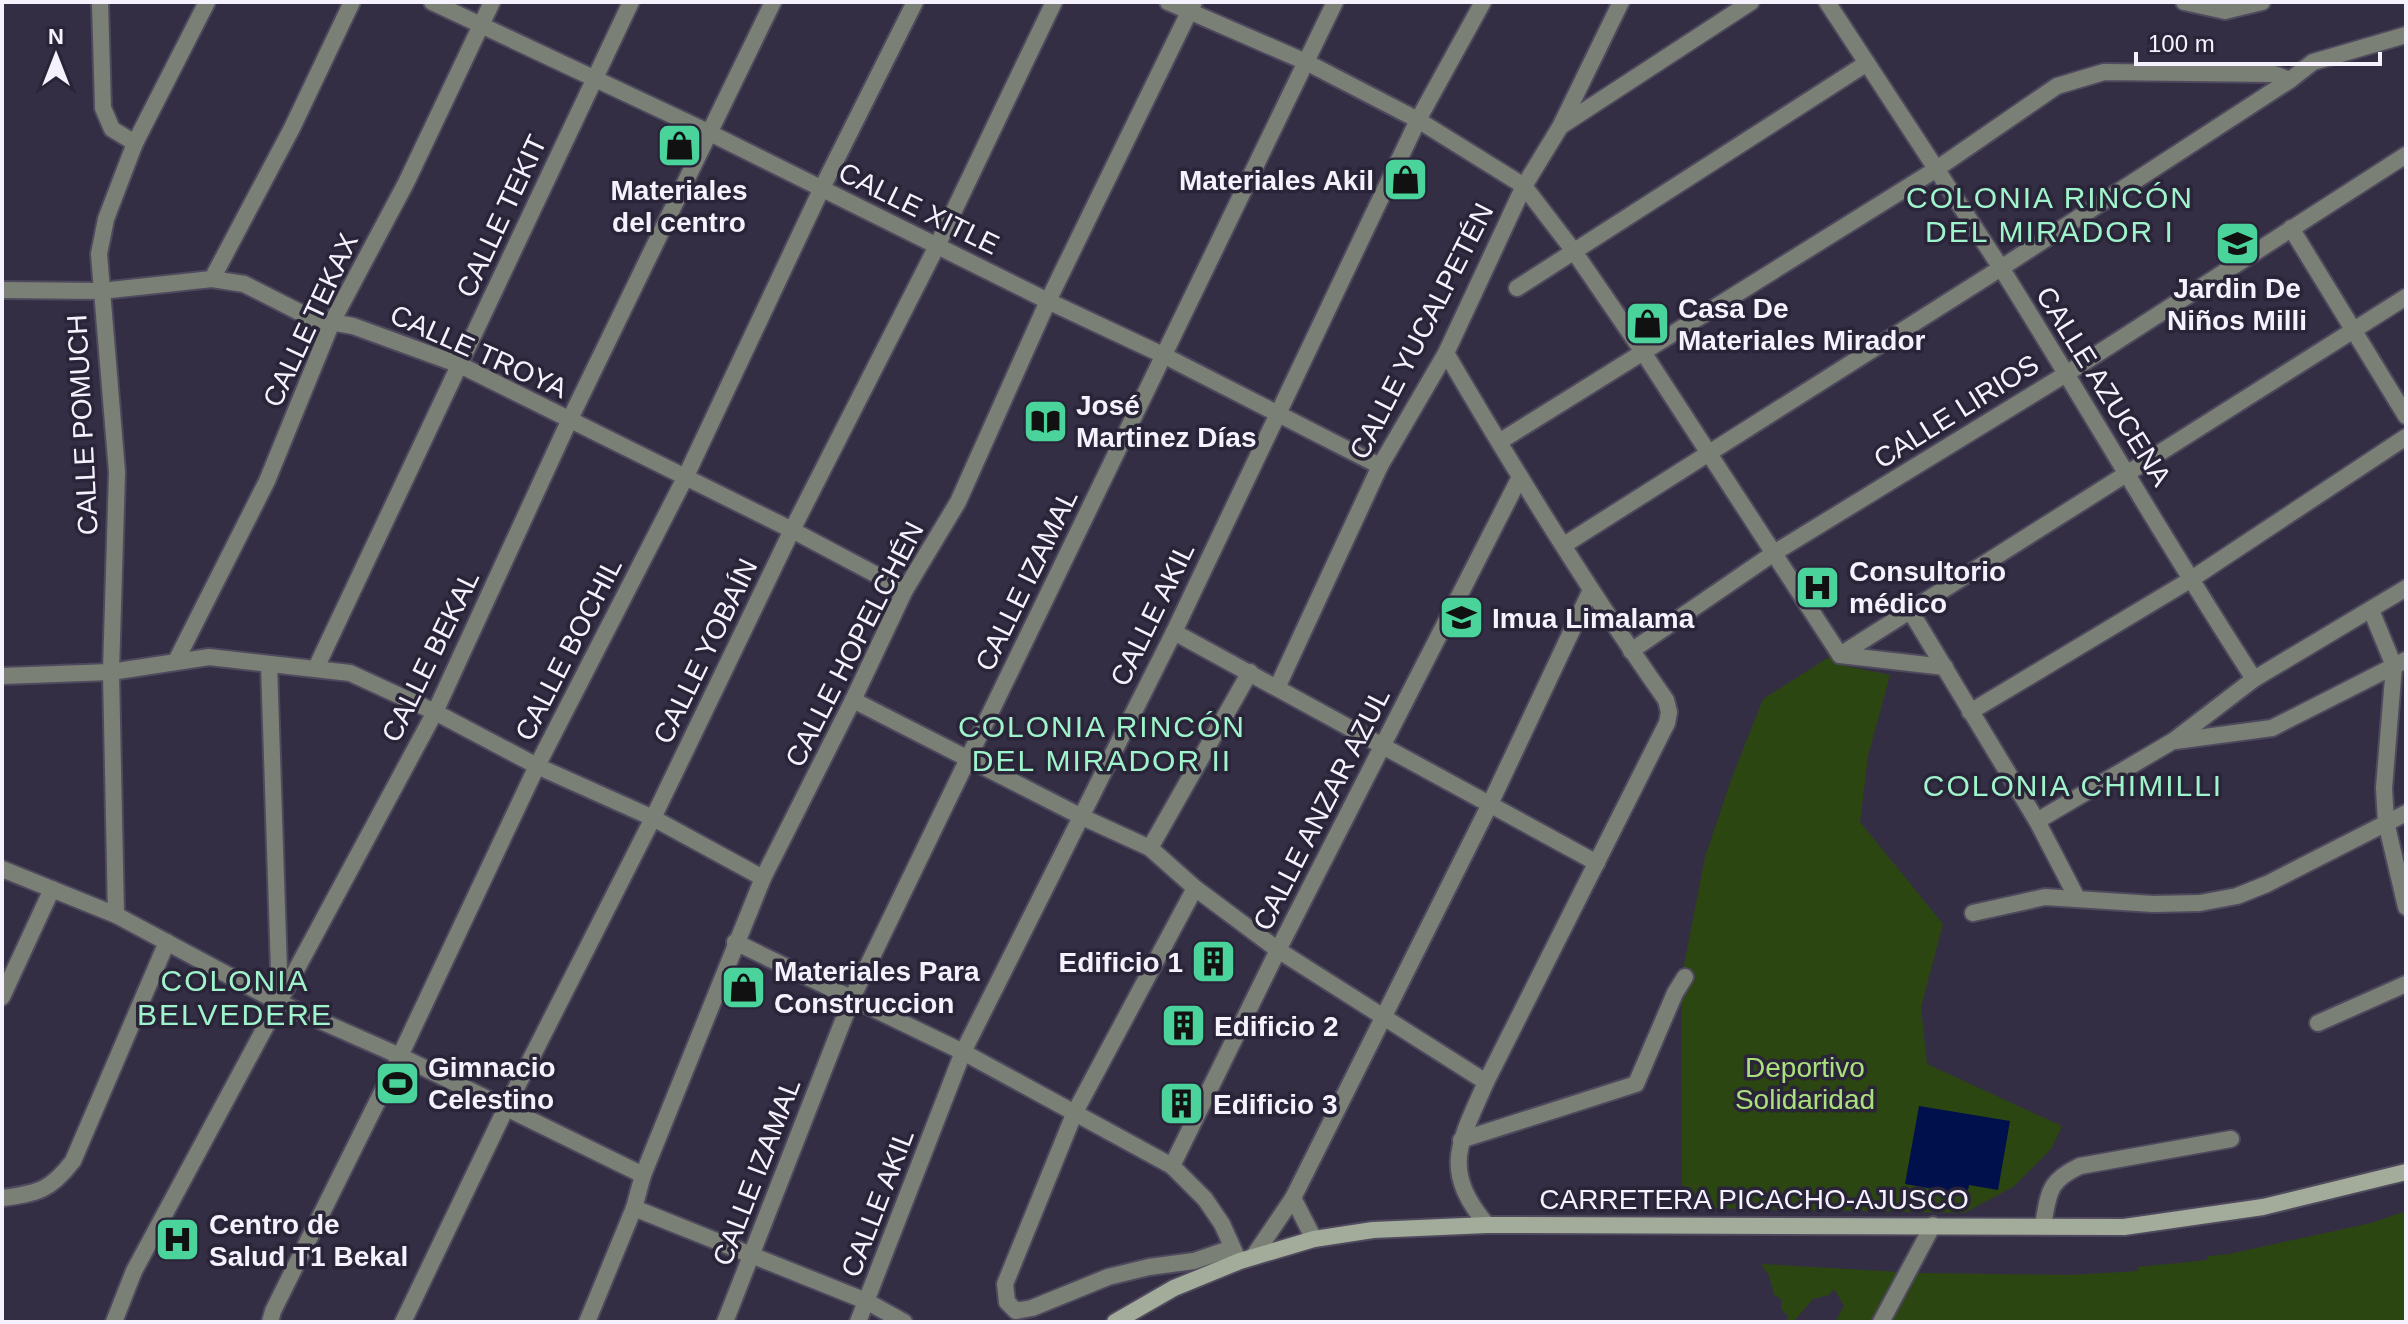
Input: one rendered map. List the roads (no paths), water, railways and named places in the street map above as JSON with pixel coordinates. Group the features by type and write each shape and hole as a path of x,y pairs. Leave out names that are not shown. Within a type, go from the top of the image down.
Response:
{"main road":[{"name":"CARRETERA PICACHO-AJUSCO","path":"1115,1322 1174,1288 1242,1255 1373,1230 1487,1225 2124,1227 2263,1207 2406,1172"}],"street":[{"path":"100,2 103,108 112,129 135,143"},
{"name":"CALLE POMUCH","path":"116,915 111,672 117,472 99,254 106,219 135,143 207,2"},
{"path":"212,279 292,128 352,2"},
{"name":"CALLE XITLE","path":"432,2 710,133 1165,356 1380,466"},
{"name":"CALLE TEKAX","path":"176,661 267,481 332,322 406,183 492,2"},
{"name":"CALLE TEKIT","path":"316,668 631,2"},
{"name":"CALLE BEKAL","path":"114,1322 134,1271 435,712 570,419 773,2"},
{"name":"CALLE BOCHIL","path":"270,1322 537,766 685,478 821,190 915,2"},
{"name":"CALLE YOBAÍN","path":"403,1322 792,530 937,246 1054,2"},
{"path":"1168,2 1192,7 1306,62 1418,120 1524,186 1573,250 1710,451 1840,655"},
{"name":"CALLE IZAMAL","path":"725,1322 852,998 1335,2"},
{"name":"CALLE AKIL","path":"858,1322 963,1052 1174,632 1418,120 1483,2"},
{"name":"CALLE YUCALPETÉN","path":"1277,688 1380,466 1446,353 1524,186 1560,127 1621,2"},
{"path":"1560,127 1751,2"},
{"name":"CALLE AZUCENA","path":"1827,2 2001,268 2190,580 2254,679"},
{"path":"2184,2 2227,6 2262,2"},
{"name":"CALLE HOPELCHÉN","path":"587,1322 634,1208 643,1175 735,942 763,878 905,590 958,502 1048,301 1192,7"},
{"path":"1564,545 2001,268 2313,62 2406,35"},
{"path":"1517,288 1867,63"},
{"path":"1499,442 1935,170 2057,86 2104,72 2274,74 2290,80"},
{"name":"CALLE LIRIOS","path":"1631,651 1774,553 2066,374 2406,155"},
{"path":"2291,228 2406,416"},
{"name":"CALLE TROYA","path":"2,290 101,291 212,279 244,284 313,319 353,326 460,365 792,530 905,590"},
{"path":"1840,655 2406,297"},
{"path":"1446,353 1591,590 1666,700 1669,712 1667,723 1486,1082 1461,1140 1459,1182 1470,1205 1487,1225"},
{"path":"1970,712 2190,580 2406,437"},
{"name":"CALLE ANZAR AZUL","path":"1172,1166 1278,950 1520,477"},
{"path":"2037,821 2173,741 2254,679 2406,588"},
{"path":"1195,888 1075,1112 1005,1284 1007,1302 1016,1311 1032,1308 1108,1277 1149,1267 1242,1255 1293,1198 1490,804 1591,590"},
{"path":"2371,610 2400,663 2384,788 2386,822 2406,907"},
{"path":"1911,612 2037,821 2077,898"},
{"path":"1174,632 1597,863"},
{"path":"1840,655 1945,667"},
{"path":"2,676 111,672 209,657 350,673 435,712 537,766 653,818 763,878"},
{"path":"2173,741 2272,728 2400,663"},
{"path":"269,664 280,1003"},
{"path":"1150,848 1250,672"},
{"path":"853,700 1080,816 1150,848 1195,888 1278,950 1486,1082"},
{"path":"1973,913 2045,897 2153,904 2200,903 2237,896 2267,884 2406,813"},
{"path":"2,869 116,915 280,1003 400,1056 643,1175"},
{"path":"2,997 52,889"},
{"path":"2,1198 38,1193 58,1180 73,1161 167,942"},
{"path":"735,942 963,1052 1172,1166 1205,1199 1242,1255"},
{"path":"1461,1140 1636,1084 1675,993 1685,977"},
{"path":"2318,1023 2406,984"},
{"path":"2043,1225 2049,1191 2058,1176 2080,1166 2231,1139"},
{"path":"1293,1198 1314,1239"},
{"path":"634,1208 866,1301 904,1322"},
{"path":"1881,1322 1933,1225"}],"place":[{"name":"Materiales del centro","path":"679,145"},
{"name":"Materiales Akil","path":"1405,180"},
{"name":"Jardin De Niños Milli","path":"2237,243"},
{"name":"Casa De Materiales Mirador","path":"1647,324"},
{"name":"José Martinez Días","path":"1045,421"},
{"name":"Consultorio médico","path":"1818,587"},
{"name":"Imua Limalama","path":"1461,618"},
{"name":"Edificio 1","path":"1214,962"},
{"name":"Materiales Para Construccion","path":"743,987"},
{"name":"Edificio 2","path":"1183,1026"},
{"name":"Gimnacio Celestino","path":"397,1083"},
{"name":"Edificio 3","path":"1182,1104"},
{"name":"Centro de Salud T1 Bekal","path":"178,1240"}],"district":[{"name":"COLONIA RINCÓN DEL MIRADOR I","path":"2050,215"},
{"name":"COLONIA RINCÓN DEL MIRADOR II","path":"1102,744"},
{"name":"COLONIA CHIMILLI","path":"2073,786"},
{"name":"COLONIA BELVEDERE","path":"235,998"}],"park label":[{"name":"Deportivo Solidaridad","path":"1805,1083"}]}
